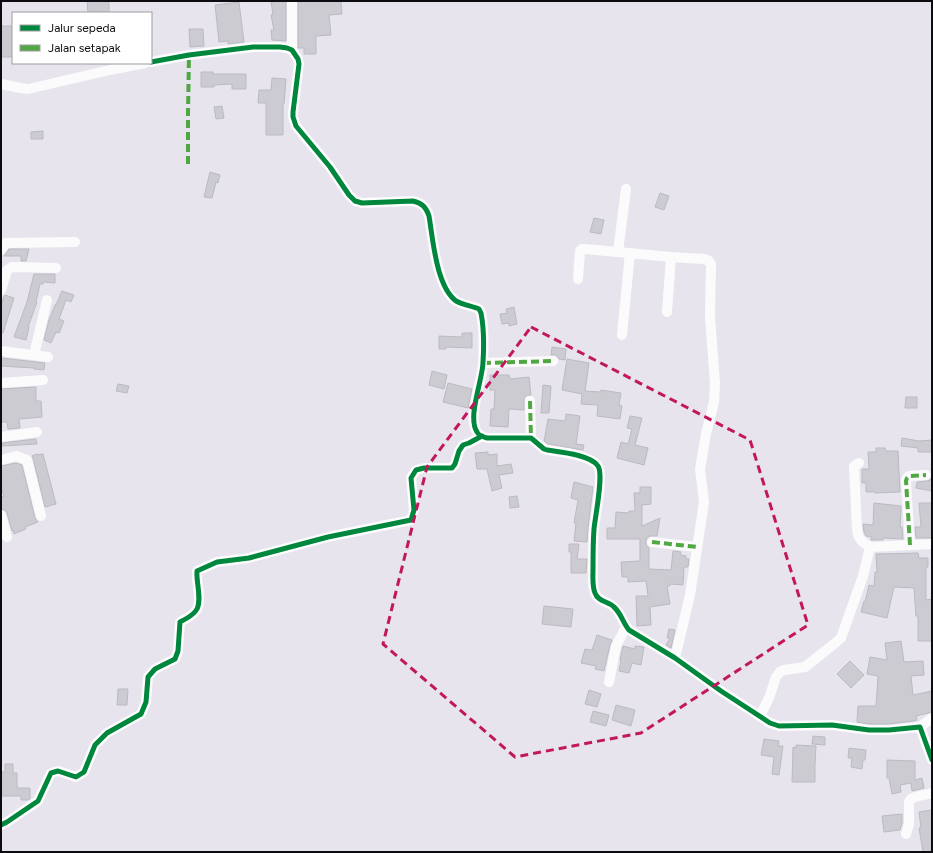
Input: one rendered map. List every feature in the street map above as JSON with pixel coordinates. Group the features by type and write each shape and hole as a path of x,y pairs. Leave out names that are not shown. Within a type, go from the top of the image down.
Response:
{"street":[{"path":"292,1 292,50 298,59 299,64 292,112 296,126 330,167 349,195 355,201 362,203 413,201 424,205 430,216 436,259 442,280 455,300 479,309 481,313 483,363 474,421 476,431 482,436 495,438 531,438 544,449 571,453 590,460 599,467 600,479 594,531 593,588 599,599 614,607 629,630 675,658 770,723 779,726 832,725 869,730 889,730 920,727 932,718"},
{"path":"152,62 189,55 258,47 280,47 292,50"},
{"path":"1,84 28,89 140,64"},
{"path":"618,252 626,189"},
{"path":"1,250 6,242 74,242"},
{"path":"578,279 580,252 582,249 704,259 709,261 711,264 710,317 715,383 714,402 706,434 700,469 704,502 690,595 675,658"},
{"path":"622,335 630,253"},
{"path":"667,312 670,257"},
{"path":"1,290 4,267 56,268"},
{"path":"34,355 47,300"},
{"path":"1,351 48,357"},
{"path":"483,363 553,361"},
{"path":"1,383 43,380"},
{"path":"530,401 531,438"},
{"path":"1,437 37,432"},
{"path":"1,824 7,822 38,802 52,773 58,771 76,777 84,772 95,745 107,733 141,714 146,702 148,677 155,669 175,659 178,650 180,622 197,610 199,602 197,572 217,562 249,558 328,537 411,520 414,510 412,478 416,470 424,468 452,468 455,464 459,451 464,444 482,436"},
{"path":"1,460 16,456 27,460 41,516"},
{"path":"859,463 854,466 858,534 862,543 870,547 932,544"},
{"path":"910,545 906,481 909,476 926,475"},
{"path":"1,516 7,537"},
{"path":"652,542 697,547"},
{"path":"760,716 769,698 776,677 780,672 805,666 841,638 863,576 870,547"},
{"path":"609,682 616,646 626,627"},
{"path":"920,727 932,760"},
{"path":"906,834 909,824 909,802 915,797 932,792"}],"highlighted area":[{"path":"531,327 750,440 808,625 641,733 515,757 383,644 427,467"}],"building":[{"path":"87,1 109,1 109,12 88,12"},
{"path":"286,1 286,41 272,40 271,30 274,30 271,15 273,14 271,2"},
{"path":"298,1 341,1 342,14 329,15 331,35 316,36 316,54 304,54 304,48 298,48"},
{"path":"239,2 244,42 228,44 228,41 219,42 215,5"},
{"path":"1,26 12,26 12,57 1,57"},
{"path":"189,29 203,29 204,46 190,47"},
{"path":"201,72 213,72 213,74 246,74 246,89 232,89 232,84 214,85 214,87 201,87"},
{"path":"272,78 286,79 283,104 283,135 266,135 266,103 258,103 259,90 271,90"},
{"path":"222,106 224,118 216,119 214,107"},
{"path":"43,131 43,139 31,139 31,132"},
{"path":"210,172 220,175 218,183 216,182 212,198 204,197"},
{"path":"660,193 669,196 664,210 655,207"},
{"path":"594,218 604,220 601,234 590,232"},
{"path":"9,249 29,249 26,261 21,261 21,256 4,256"},
{"path":"34,274 55,274 55,283 43,282 43,284 40,284 37,302 28,327 26,340 14,337 27,302"},
{"path":"62,291 74,295 71,302 66,300 59,319 64,321 59,333 56,332 51,343 44,340 49,320"},
{"path":"5,295 14,298 3,333 1,333 1,306"},
{"path":"514,307 517,324 509,326 509,323 502,324 500,314 507,313 506,309"},
{"path":"462,333 472,333 472,348 446,347 446,349 439,349 439,336 462,337"},
{"path":"552,347 566,349 565,360 559,359 556,355 551,355"},
{"path":"1,358 45,363 44,370 1,366"},
{"path":"567,359 589,363 585,391 601,392 601,390 621,393 619,405 622,406 620,419 597,416 598,405 581,404 582,394 562,390"},
{"path":"432,371 447,375 444,389 429,385"},
{"path":"490,375 509,375 510,379 529,377 531,395 527,395 524,398 524,410 509,409 508,427 490,426 491,409 494,409 495,390 490,390"},
{"path":"448,383 472,389 468,408 443,402"},
{"path":"118,384 129,386 127,393 116,391"},
{"path":"543,385 551,386 549,413 541,413"},
{"path":"36,387 36,401 41,401 42,417 19,419 20,428 8,429 7,422 1,422 1,389"},
{"path":"906,397 917,397 917,408 905,408"},
{"path":"566,414 580,416 576,444 584,445 583,450 548,444 544,441 548,419 565,421"},
{"path":"630,416 642,418 635,445 648,448 644,465 617,458 621,442 628,444 632,429 627,428"},
{"path":"902,438 919,441 932,440 932,452 918,452 918,448 901,446"},
{"path":"36,439 37,444 1,446 1,443"},
{"path":"876,448 885,448 886,451 898,451 900,492 866,492 866,483 862,483 862,469 869,469 868,452 876,452"},
{"path":"488,452 488,455 497,454 497,466 511,464 513,473 499,475 502,488 492,491 487,469 477,469 475,453"},
{"path":"43,454 56,504 45,507 32,456"},
{"path":"16,463 22,465 35,518 38,522 25,527 26,529 14,534 7,513 5,510 1,509 1,497 4,496 1,488 1,466"},
{"path":"932,477 932,491 916,488 917,482 930,480"},
{"path":"574,482 593,487 587,542 574,541 576,523 574,523 578,500 571,498"},
{"path":"640,487 651,487 651,504 642,505 642,526 660,518 657,536 650,536 646,541 646,545 649,548 649,569 671,570 673,551 681,552 680,555 686,556 686,559 689,559 688,567 684,567 683,585 670,584 670,586 667,586 670,604 650,607 651,625 637,626 636,596 648,596 646,581 628,582 628,577 622,577 621,562 640,561 640,539 607,539 607,528 615,528 616,512 629,513 629,511 635,511 634,493 640,493"},
{"path":"517,496 519,507 510,508 509,497"},
{"path":"874,503 901,506 900,527 902,527 903,539 883,538 883,540 871,540 872,537 866,536 863,524 873,525"},
{"path":"919,503 932,503 932,538 916,538 915,527 921,527"},
{"path":"569,544 579,544 577,559 587,559 586,573 571,573 571,552 569,552"},
{"path":"918,553 919,558 928,558 928,567 926,567 926,600 932,599 932,641 918,641 918,616 916,616 914,588 894,587 887,618 861,612 869,585 874,586 875,572 877,572 876,554"},
{"path":"544,606 573,609 571,627 542,624"},
{"path":"669,629 675,630 671,648 666,645 670,638 667,638"},
{"path":"597,635 612,640 604,671 595,669 596,666 581,663 585,649 592,650"},
{"path":"901,641 904,662 923,661 924,675 911,676 913,695 932,691 932,712 916,716 917,720 913,721 889,724 869,724 857,722 858,706 876,706 878,676 867,674 870,657 887,660 885,643"},
{"path":"623,646 635,649 635,646 644,647 641,665 632,663 629,673 619,671"},
{"path":"850,661 864,675 851,688 837,674"},
{"path":"118,689 128,689 127,705 117,705"},
{"path":"589,690 601,694 597,707 585,704"},
{"path":"616,705 635,710 631,726 612,720"},
{"path":"593,711 609,715 606,726 590,722"},
{"path":"813,736 825,737 825,745 812,744"},
{"path":"764,739 779,741 778,746 783,746 779,775 772,774 774,757 761,755"},
{"path":"796,745 816,746 815,782 792,782 793,747 796,748"},
{"path":"849,748 866,750 862,769 851,767 852,758 848,758"},
{"path":"887,760 915,761 915,780 922,778 924,788 912,791 911,783 900,785 901,792 892,794 889,778 887,778"},
{"path":"5,764 13,764 13,773 17,773 17,788 30,788 30,799 21,800 21,796 1,796 1,772 5,772"},
{"path":"932,810 932,852 923,852 919,828 921,828 919,812"},
{"path":"902,814 900,830 884,832 882,816"}],"marked path":[{"path":"188,164 189,55"},
{"path":"483,363 553,361"},
{"path":"530,401 531,438"},
{"path":"910,545 906,481 909,476 926,475"},
{"path":"652,542 697,547"}],"cycle path":[{"path":"152,62 189,55 253,47 280,47 292,50 298,59 299,64 293,112 296,126 330,167 349,195 355,201 362,203 413,201 421,204 425,208 429,216 436,262 444,285 449,294 456,301 479,309 481,313 484,337 483,362 474,417 474,425 477,432 483,437 487,438 531,438 544,449 589,459 598,466 600,478 594,534 593,587 598,598 612,605 616,609 629,630 675,658 721,691 770,723 779,726 832,725 869,730 920,727 932,760"},
{"path":"1,825 38,801 51,773 58,771 76,777 84,772 95,745 107,733 141,714 146,702 148,677 155,669 175,659 178,651 180,622 192,615 197,609 199,600 197,571 217,562 249,558 328,537 411,520 414,510 411,478 416,470 424,468 452,468 463,445 482,436"}]}
